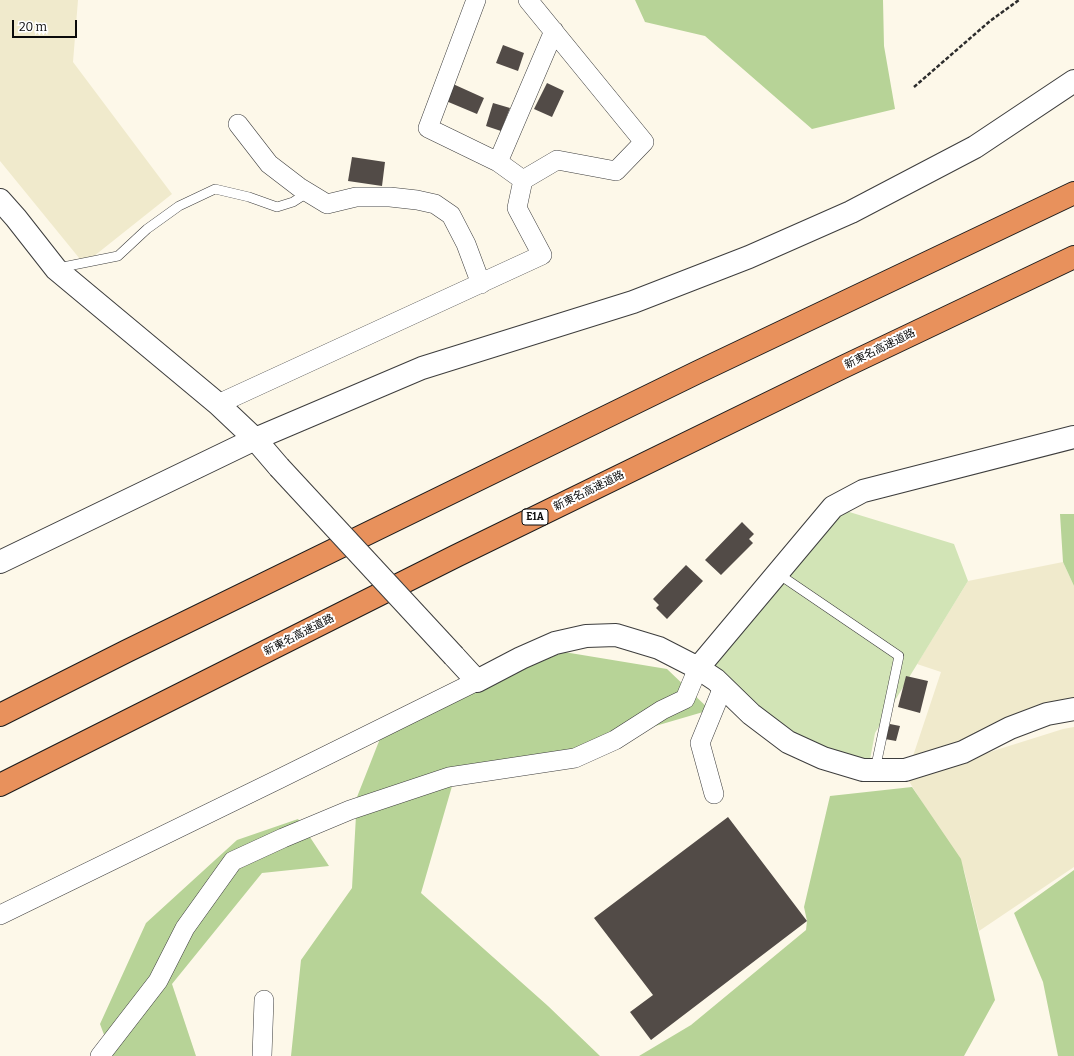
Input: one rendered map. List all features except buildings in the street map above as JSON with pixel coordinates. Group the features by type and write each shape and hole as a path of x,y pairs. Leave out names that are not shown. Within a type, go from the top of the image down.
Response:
{"highway":[{"path":"0,716 142,644 691,376 1074,193"},
{"name":"新東名高速道路","path":"0,785 456,556 843,367 1074,257"}],"street":[{"path":"476,0 428,128 498,162 523,180"},
{"path":"218,404 542,255 517,208 523,180 557,160 616,171 644,142 528,0"},
{"path":"498,162 554,31"},
{"path":"0,562 255,439 422,368 633,302 749,257 851,212 975,147 1074,81"},
{"path":"238,124 269,164 299,187 327,204 356,197 390,197 435,204 451,215 466,244 481,284"},
{"path":"0,200 56,269 218,404 255,439 279,467 477,681"},
{"path":"100,1056 158,981 185,928 233,861 350,810 449,777 575,758 615,740 662,710 685,699 698,668 832,507 863,491 1074,437"},
{"path":"0,915 521,658 555,643 586,636 616,635 659,648 698,668 716,680 751,714 788,742 823,758 863,770 905,770 963,752 1010,728 1046,714 1074,709"},
{"path":"714,794 700,743 723,687"},
{"path":"262,1056 264,1000"}],"lane":[{"path":"56,269 118,256 147,229 179,206 214,189 250,197 277,207 293,202 308,193"},
{"path":"777,573 899,656 875,770"}],"path":[{"path":"914,87 990,21 1018,0"}],"shaded area":[{"path":"0,0 78,0 73,62 172,194 84,264 0,161"},
{"path":"1063,562 1074,586 1074,709 909,768 941,672 917,664 968,581"},
{"path":"1074,727 1074,867 979,931 964,870 907,778 1063,729"}],"green space":[{"path":"635,0 883,0 884,46 895,109 812,129 705,36 645,22"},
{"path":"833,507 954,544 968,581 875,733 869,765 783,738 698,668"},
{"path":"1060,514 1074,514 1074,586 1063,562"},
{"path":"564,652 667,669 710,710 645,729 601,745 457,769 421,893 548,1006 600,1056 291,1056 301,960 352,888 357,797 385,726"},
{"path":"912,787 961,859 995,1000 964,1056 639,1056 691,1025 806,930 807,921 804,907 830,796"},
{"path":"298,819 329,866 262,873 172,984 196,1056 112,1056 100,1024 146,923 237,840"},
{"path":"1074,870 1074,1056 1058,1056 1043,982 1014,913"}]}
